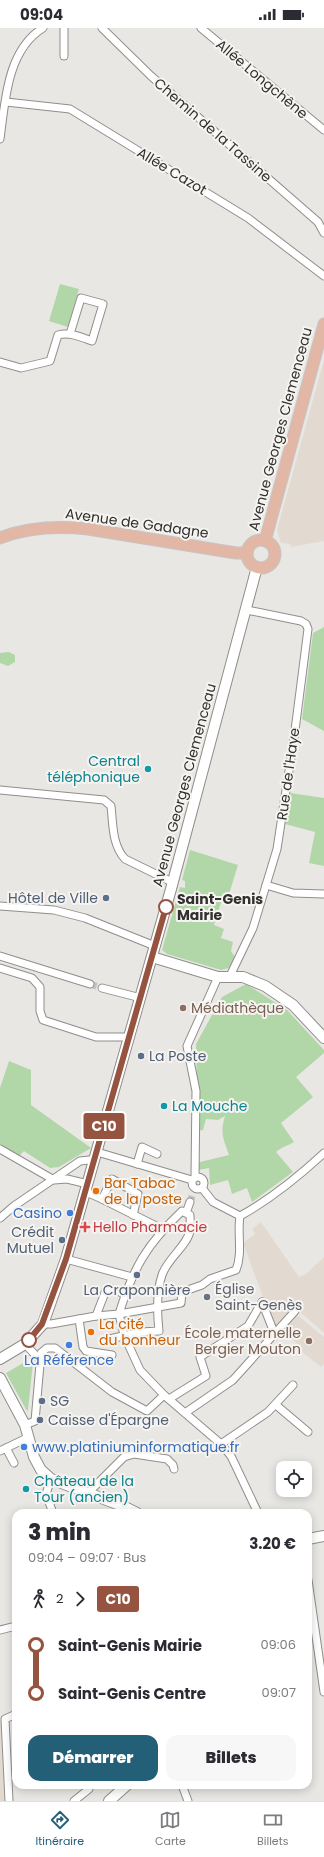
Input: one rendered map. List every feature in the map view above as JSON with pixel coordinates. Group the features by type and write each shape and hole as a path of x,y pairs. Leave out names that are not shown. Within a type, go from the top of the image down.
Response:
{"main road":[{"name":"Avenue Georges Clemenceau","path":"265,541 324,324"},
{"name":"Avenue de Gadagne","path":"0,538 36,529 64,527 88,529 236,553 247,553"},
{"path":"257,540 265,541 274,549 274,557 267,566 257,567 250,562 247,553 253,542 257,540"},
{"name":"Avenue Georges Clemenceau","path":"0,1359 25,1344 42,1324 66,1259 130,1037 247,610 257,567"},
{"path":"152,957 223,977 243,977 249,979 283,997 304,1014 324,1038"},
{"path":"0,1378 25,1425 34,1457 41,1470 51,1479 129,1509"},
{"path":"312,1538 324,1536"},
{"path":"104,1801 108,1801 122,1789"},
{"path":"120,1801 130,1789"}],"street":[{"path":"0,139 2,110 6,102 11,77 18,56 29,39 43,28"},
{"path":"64,28 64,56"},
{"name":"Chemin de la Tassine","path":"102,28 151,76 318,222 324,233"},
{"name":"Allée Longchêne","path":"201,28 324,130"},
{"name":"Allée Cazot","path":"6,102 70,109 248,218 324,276"},
{"path":"0,362 21,368 50,361 58,335 66,333 92,341 102,304 81,298 70,334"},
{"name":"Rue de l'Haye","path":"194,1179 196,1091 187,1046 223,977 253,928 277,849 294,738 308,629 306,624 301,621 247,610"},
{"path":"0,790 104,800 111,806 115,838 120,854 125,859 172,882"},
{"path":"266,885 293,893 324,894"},
{"path":"0,906 54,910 85,918 155,946"},
{"path":"0,956 90,984"},
{"path":"0,968 32,978 40,986 40,1012 43,1020 96,1037 130,1037"},
{"path":"102,988 140,998"},
{"path":"137,1164 142,1147 157,1154"},
{"path":"0,1149 54,1180 67,1179 87,1188 102,1199 162,1229"},
{"path":"42,1324 119,1314 181,1303 182,1292 202,1285 210,1279 236,1270 240,1245 238,1226 240,1216 285,1188 324,1153"},
{"path":"0,1218 14,1206 80,1161 89,1160 96,1157 137,1164 194,1179 201,1177 204,1180 204,1185 198,1188 191,1199 188,1214 190,1231 186,1240 169,1261 162,1276 156,1308 158,1331 124,1335 105,1340"},
{"path":"102,1199 112,1179 138,1194 133,1215"},
{"path":"194,1179 192,1185 198,1188 213,1202 240,1216"},
{"path":"188,1214 182,1211 162,1229 148,1247 132,1277 119,1314 124,1335 140,1370 166,1397 220,1444 235,1463 256,1509"},
{"path":"66,1259 132,1277"},
{"path":"96,1316 106,1290 109,1288 125,1294"},
{"path":"25,1425 35,1422 41,1353 47,1348 55,1348 112,1392 147,1411 166,1397 206,1376 200,1357 248,1326 262,1302 275,1335"},
{"path":"185,1413 233,1380 295,1311"},
{"path":"79,1319 83,1348 86,1351 112,1355"},
{"path":"25,1344 40,1360"},
{"path":"220,1444 268,1412 293,1385"},
{"path":"276,1405 308,1432"},
{"path":"14,1462 3,1449 29,1437"},
{"path":"88,1493 124,1456 134,1454 167,1459 173,1465 174,1469"},
{"path":"51,1479 46,1494 52,1509"},
{"path":"312,1608 324,1692"},
{"path":"0,1630 12,1627"},
{"path":"9,1801 5,1719 12,1716"},
{"path":"74,1801 86,1793 89,1789"},
{"path":"184,1789 188,1801"}],"shaded area":[{"path":"324,360 324,541 291,547 290,544 281,543 277,530"},
{"path":"261,1222 299,1277 306,1274 324,1257 324,1333 299,1311 275,1329 243,1243 255,1234 252,1229"},
{"name":"École maternelle Bergier Mouton","path":"296,1314 324,1337 324,1364 321,1367 297,1348 299,1345 281,1331"},
{"path":"0,1721 2,1722 5,1801 0,1801"}],"green space":[{"path":"60,284 79,289 68,327 49,321"},
{"path":"324,627 324,731 302,719 313,633"},
{"path":"9,652 15,655 15,662 8,666 0,663 0,653"},
{"path":"290,793 324,798 324,866 309,863 315,832 285,824"},
{"path":"190,850 238,865 229,894 224,893 214,925 224,929 221,938 233,942 231,951 235,957 229,968 221,970 167,954 162,950 180,887 185,888 185,881 182,880"},
{"path":"246,984 287,1010 324,1050 324,1053 296,1077 313,1097 281,1123 294,1142 276,1152 293,1172 252,1202 247,1188 232,1194 228,1180 210,1185 209,1168 198,1170 196,1163 229,1155 223,1136 225,1116 218,1120 206,1119 203,1130 198,1131 196,1044 222,997"},
{"path":"9,1061 31,1070 31,1105 91,1148 59,1167 50,1168 24,1151 18,1157 0,1146 0,1088"},
{"path":"25,1362 33,1362 27,1411 6,1373"}],"tunnel":[{"path":"90,984 102,988"},
{"path":"190,1202 192,1196"}],"bus line":[{"name":"C10","path":"29,1340 36,1334 42,1324 66,1259 100,1144 166,907"}],"place":[{"name":"Central téléphonique","path":"148,769"},
{"name":"Hôtel de Ville","path":"106,898"},
{"name":"Saint-Genis Mairie","path":"166,907"},
{"name":"Médiathèque","path":"183,1008"},
{"name":"La Poste","path":"141,1056"},
{"name":"La Mouche","path":"164,1106"},
{"name":"Bar Tabac de la poste","path":"96,1191"},
{"name":"Casino","path":"70,1213"},
{"name":"Hello Pharmacie","path":"85,1227"},
{"name":"Crédit Mutuel","path":"62,1240"},
{"name":"La Craponnière","path":"137,1275"},
{"name":"Église Saint-Genès","path":"207,1297"},
{"name":"La cité du bonheur","path":"91,1332"},
{"name":"École maternelle Bergier Mouton","path":"309,1341"},
{"name":"La Référence","path":"69,1345"},
{"name":"SG","path":"42,1401"},
{"name":"Caisse d'Épargne","path":"40,1420"},
{"name":"www.platiniuminformatique.fr","path":"24,1447"},
{"name":"Château de la Tour (ancien)","path":"26,1489"}]}
